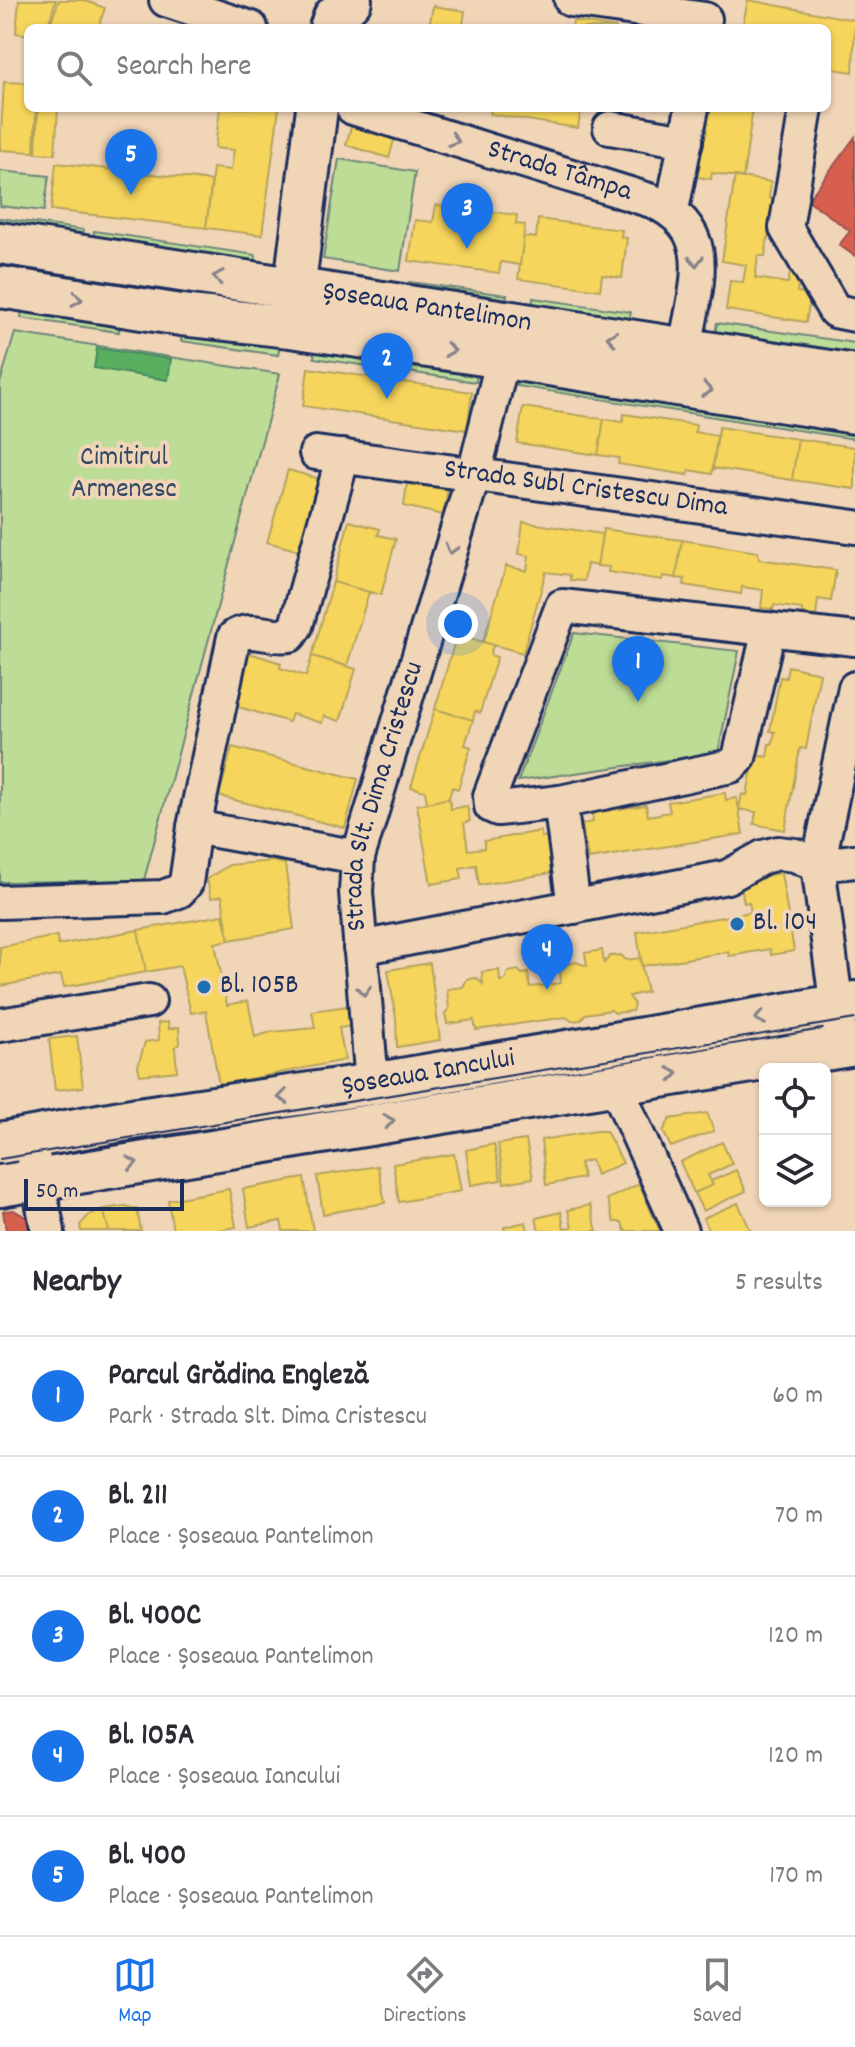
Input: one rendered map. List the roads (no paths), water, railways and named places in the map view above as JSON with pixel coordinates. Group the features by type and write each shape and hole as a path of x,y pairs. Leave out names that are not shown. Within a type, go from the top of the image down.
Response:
{"main road":[{"path":"331,24 334,17 351,0"},
{"path":"292,308 316,112"},
{"name":"Șoseaua Pantelimon","path":"0,243 292,308 508,340 855,413"},
{"name":"Șoseaua Pantelimon","path":"0,287 181,315 292,308"},
{"name":"Șoseaua Pantelimon","path":"508,340 685,349 855,375"},
{"name":"Șoseaua Iancului","path":"15,1141 138,1118 372,1084 846,1004"},
{"name":"Șoseaua Iancului","path":"19,1183 848,1046"}],"street":[{"path":"166,0 239,24"},
{"path":"571,0 706,16"},
{"name":"Strada Tâmpa","path":"366,112 652,201 672,210"},
{"path":"685,349 699,261 694,235 672,210 691,112"},
{"path":"805,112 786,228 835,311 855,315"},
{"path":"610,128 686,141"},
{"name":"Strada Slt. Dima Cristescu","path":"372,1084 356,892 358,857 474,474 508,340"},
{"name":"Strada Subl Cristescu Dima","path":"194,827 234,637 247,631 282,637 290,635 296,626 329,454 855,527"},
{"path":"769,629 739,758 731,766 560,802 498,809 491,806 490,796 562,606 769,629 855,639"},
{"path":"848,1046 846,1004 818,865 855,688"},
{"path":"560,802 574,907"},
{"path":"0,902 163,897 179,891 186,883 194,827 358,857"},
{"name":"Strada Slt. Dima Cristescu","path":"360,948 727,877 763,857 778,853 795,855 818,865"},
{"path":"818,865 855,861"},
{"path":"0,1025 149,1001"},
{"path":"615,1084 681,1231"},
{"path":"15,1141 19,1183 48,1231"}],"tram line":[{"path":"0,1159 855,1019"}],"place":[{"name":"Bl. 400","path":"131,195"},
{"name":"Bl. 400C","path":"467,249"},
{"name":"Bl. 211","path":"387,399"},
{"name":"Parcul Grădina Engleză","path":"638,702"},
{"name":"Bl. 104","path":"737,924"},
{"name":"Bl. 105B","path":"204,987"},
{"name":"Bl. 105A","path":"547,990"}],"park label":[{"name":"Cimitirul Armenesc","path":"124,475"}]}
